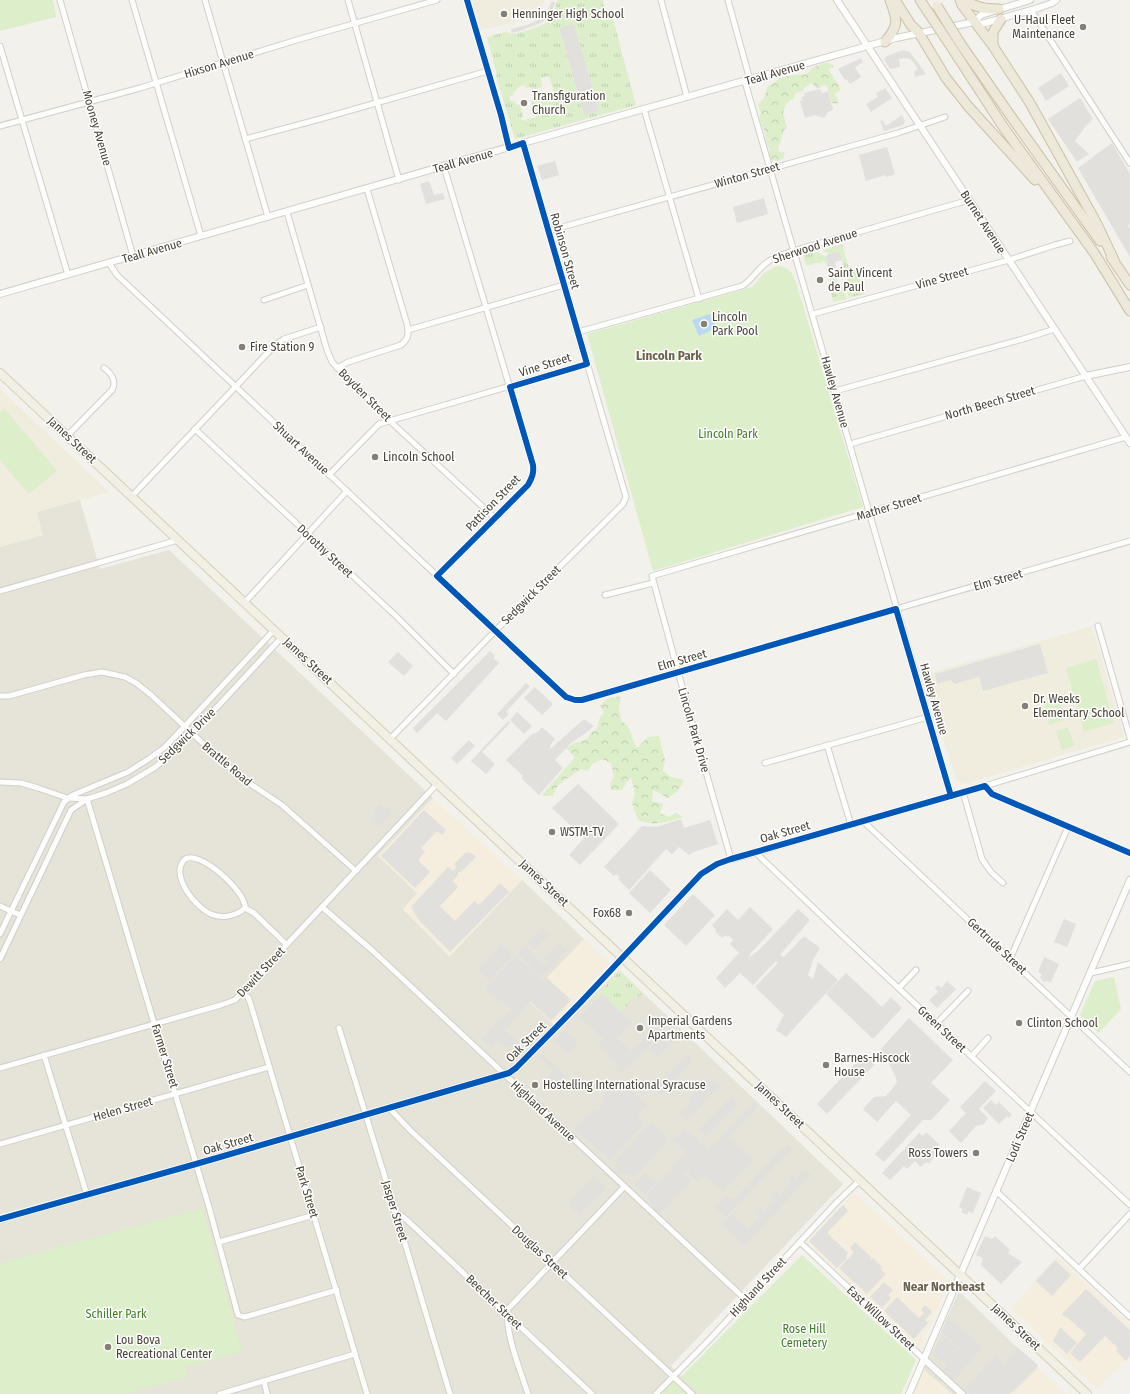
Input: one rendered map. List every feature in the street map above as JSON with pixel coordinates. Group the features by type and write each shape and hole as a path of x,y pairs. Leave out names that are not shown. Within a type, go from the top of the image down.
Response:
{"highway":[{"path":"886,42 893,32 896,24 896,16 890,0"},
{"path":"895,0 911,25 919,33 946,78 968,106 1060,207"},
{"path":"920,0 1004,128 1095,254 1130,311"},
{"path":"960,0 974,22 993,46 1033,110 1097,224 1114,260"},
{"path":"965,0 980,8 999,9"},
{"path":"935,3 960,43 1114,260 1130,285"},
{"path":"993,46 994,32 1001,19"}],"main road":[{"name":"James Street","path":"0,372 1088,1394"}],"street":[{"name":"Mooney Avenue","path":"60,0 133,256"},
{"path":"132,0 201,236"},
{"path":"205,0 268,218"},
{"path":"348,0 356,23 399,180"},
{"name":"Hixson Avenue","path":"0,126 156,83 300,39 437,0"},
{"path":"467,0 509,148"},
{"path":"661,0 687,97"},
{"name":"Hawley Avenue","path":"728,0 770,168 951,796"},
{"name":"Burnet Avenue","path":"837,0 1130,443"},
{"name":"Teall Avenue","path":"974,22 981,15 1030,0"},
{"name":"Teall Avenue","path":"0,293 268,218 687,97 919,33 974,22 982,24 1031,10 1052,3 1056,0"},
{"path":"1031,10 1130,163"},
{"path":"0,46 68,275"},
{"path":"245,139 320,120 488,71"},
{"path":"644,110 699,299"},
{"name":"Winton Street","path":"548,231 920,126 945,117"},
{"name":"Robinson Street","path":"523,144 626,497 623,504"},
{"name":"Pattison Street","path":"437,576 528,485 534,471 487,307 444,167"},
{"path":"337,368 348,362 400,345 406,341 408,336 408,330 367,189"},
{"name":"Sherwood Avenue","path":"578,332 742,286 746,284 767,262 795,251 969,200"},
{"name":"Boyden Street","path":"287,212 320,327 332,362 390,421 495,518"},
{"name":"Vine Street","path":"813,314 1009,260 1070,241"},
{"name":"Shuart Avenue","path":"109,263 117,275 495,631"},
{"path":"264,300 308,285"},
{"path":"408,330 564,285"},
{"path":"132,496 275,345 284,339 320,327"},
{"path":"835,391 1055,329"},
{"name":"Vine Street","path":"329,474 379,424 586,364"},
{"name":"North Beech Street","path":"850,444 1086,376 1130,367"},
{"path":"67,436 112,390 115,382 111,374 104,368"},
{"name":"Dorothy Street","path":"195,429 396,616 454,674"},
{"name":"Mather Street","path":"652,576 1126,437"},
{"path":"244,602 347,491"},
{"name":"Sedgwick Street","path":"390,739 495,631 623,504"},
{"path":"0,591 178,540"},
{"name":"Elm Street","path":"495,631 566,697 570,699 582,700 1130,541"},
{"name":"Lincoln Park Drive","path":"652,576 731,859"},
{"path":"605,595 653,583"},
{"path":"1098,626 1130,738"},
{"name":"Sedgwick Drive","path":"67,798 128,772 140,765 164,746 184,727 274,630"},
{"name":"Sedgwick Drive","path":"0,959 71,810 87,799 106,793 147,772 169,756 192,734 282,638"},
{"path":"240,666 249,673"},
{"name":"Brattle Road","path":"0,696 10,696 84,674 102,672 113,673 125,677 136,683 150,694 223,762 288,810 356,871"},
{"path":"213,696 220,704"},
{"path":"765,763 928,717"},
{"name":"Oak Street","path":"0,1220 366,1116 504,1075 516,1068 701,874 717,864 1130,742"},
{"path":"827,745 851,825"},
{"path":"140,765 147,772"},
{"path":"0,782 21,783 67,798 87,799"},
{"name":"Dewitt Street","path":"0,1068 235,1000 438,784"},
{"path":"985,786 992,794 1130,854"},
{"path":"963,792 980,855 991,872 1003,883"},
{"path":"0,934 60,809 67,798"},
{"name":"Farmer Street","path":"87,799 176,1094 219,1242 238,1315 244,1317 252,1316 337,1290"},
{"name":"Gertrude Street","path":"863,821 1130,1072"},
{"path":"1010,959 1068,827"},
{"name":"Green Street","path":"755,852 1130,1205"},
{"path":"194,857 216,870 229,881 242,897 246,904 245,908 242,912 224,916 209,914 188,894 182,882 180,876 183,861 187,858 194,857"},
{"name":"Lodi Street","path":"909,1394 1130,880"},
{"path":"0,906 20,915"},
{"name":"Highland Avenue","path":"322,907 374,952 746,1300"},
{"path":"245,908 254,913 286,944"},
{"path":"1090,973 1130,964"},
{"path":"899,988 916,970"},
{"path":"937,1023 968,992"},
{"name":"Park Street","path":"242,993 248,997 250,1002 367,1394"},
{"name":"Jasper Street","path":"338,1028 395,1210 450,1394"},
{"path":"972,1056 988,1038"},
{"path":"44,1055 86,1195"},
{"name":"Helen Street","path":"0,1144 270,1067"},
{"name":"Douglas Street","path":"390,1109 411,1131 692,1394"},
{"name":"Highland Street","path":"656,1394 860,1180"},
{"path":"528,1394 512,1344 507,1314 508,1309 624,1187"},
{"path":"996,1191 1130,1317"},
{"name":"Beecher Street","path":"395,1210 592,1394"},
{"path":"1078,1269 1130,1214"},
{"path":"219,1242 314,1215"},
{"name":"East Willow Street","path":"800,1242 962,1394"},
{"path":"220,1394 355,1354"},
{"path":"264,1381 267,1394"}],"shaded area":[{"name":"Henninger High School","path":"470,0 544,0 541,10 530,18 478,31"},
{"path":"552,1 555,3 551,13 543,22 512,33 511,29 527,25 546,14"},
{"path":"574,24 599,111 584,115 559,28"},
{"path":"903,50 910,52 926,74 915,77 914,71 918,70 915,64 910,59 904,58 899,59 900,67 890,69 884,59 887,56"},
{"path":"861,58 863,62 855,67 861,77 850,84 846,79 845,80 838,69"},
{"path":"1061,73 1069,86 1046,101 1038,88"},
{"path":"885,88 892,98 871,112 866,104 878,97 876,93"},
{"path":"820,89 822,93 828,91 833,110 828,112 824,118 815,115 805,118 800,101 803,100 801,99 803,96 805,97 804,93"},
{"path":"1080,98 1093,119 1075,141 1089,154 1077,162 1048,119"},
{"path":"902,115 905,121 903,125 884,131 880,121 882,120 886,126"},
{"path":"1112,143 1130,174 1130,224 1128,225 1130,229 1130,257 1078,168"},
{"path":"887,147 895,174 886,177 885,175 866,181 859,155"},
{"path":"555,161 559,175 542,180 537,166"},
{"path":"429,181 434,195 443,193 445,199 426,204 420,184"},
{"path":"764,198 768,214 737,223 733,207"},
{"path":"839,251 842,260 835,262 836,268 829,270 826,257 828,254"},
{"path":"0,389 109,492 37,512 43,535 0,547"},
{"path":"80,500 100,569 169,550 433,798 378,856 418,893 403,909 449,956 522,880 584,939 527,999 559,1030 619,970 843,1184 671,1366 699,1394 0,1394 0,547 43,535 36,512"},
{"name":"Dr. Weeks Elementary School","path":"1092,626 1124,737 964,784 956,780 924,675"},
{"path":"1040,644 1048,673 983,691 979,677 954,684 951,680 937,684 935,674"},
{"path":"490,651 495,656 493,658 499,663 446,721 437,713 417,733 413,728"},
{"path":"398,652 413,666 404,676 388,662"},
{"path":"526,683 530,686 506,712 509,714 503,720 497,714"},
{"path":"535,687 553,704 542,715 524,698"},
{"path":"517,712 532,726 524,734 510,720"},
{"path":"584,719 594,726 571,743 555,760 563,768 539,795 521,778 523,776 506,760 532,734 538,732 542,727 555,739 549,750"},
{"path":"508,721 510,723 482,752 495,764 486,774 471,761"},
{"path":"469,740 475,746 457,764 451,758"},
{"path":"578,784 619,824 580,865 569,855 584,838 552,808"},
{"path":"433,798 522,880 450,956 403,909 417,893 378,856"},
{"path":"379,804 384,808 386,806 393,812 379,827 371,819 376,813 374,810"},
{"path":"424,810 446,830 442,835 437,831 421,848 425,852 418,860 430,872 415,888 381,856"},
{"path":"681,819 684,828 710,820 718,844 689,855 679,847 672,854 666,849 629,890 618,879 620,877 616,874 614,876 604,867 642,826 656,827"},
{"path":"466,852 471,853 476,857 461,872 458,872 458,875 453,881 458,887 440,906 455,921 474,901 479,905 500,883 509,892 450,952 418,919 411,907 448,867 455,870 456,866 454,864"},
{"path":"650,870 671,890 650,913 629,893"},
{"path":"693,894 715,915 686,946 664,925"},
{"path":"750,907 773,929 750,954 749,958 760,949 798,909 810,920 780,955 784,957 804,936 820,948 813,960 808,975 813,979 818,962 838,980 786,1037 776,1030 784,1015 755,987 778,963 776,961 753,985 740,973 725,988 716,978 739,953 730,944 733,940 729,936 728,937 725,935 722,938 715,931 716,930 712,925 727,909 738,920"},
{"path":"1064,919 1076,924 1067,947 1054,942"},
{"path":"543,927 549,934 535,949 530,945 527,949 545,966 549,963 544,958 559,943 567,950 542,977 518,954"},
{"path":"584,939 610,963 553,1024 527,999"},
{"path":"501,945 513,955 489,980 478,970"},
{"path":"516,955 541,979 546,977 571,1000 551,1021 530,1001 505,1030 521,1044 521,1048 517,1052 510,1045 506,1048 498,1040 491,1047 482,1039 501,1017 503,1018 511,1009 502,1000 500,1003 485,989"},
{"path":"1044,957 1059,964 1051,982 1044,982 1040,978 1042,974 1038,972"},
{"path":"846,973 882,1007 891,997 902,1008 873,1039 826,994"},
{"path":"947,981 956,989 937,1008 929,1000 938,992 935,988 938,985 941,988"},
{"path":"601,994 632,1023 617,1038 630,1050 617,1064 598,1046 604,1039 580,1017"},
{"path":"909,1018 953,1060 931,1083 950,1100 931,1120 923,1120 884,1162 875,1154 911,1115 896,1101 877,1122 863,1109 874,1097 886,1096 897,1083 895,1075 881,1049"},
{"path":"565,1030 578,1042 568,1053 555,1040"},
{"path":"650,1032 656,1038 622,1074 615,1067"},
{"path":"662,1036 667,1036 673,1042 658,1057 649,1049"},
{"path":"542,1054 566,1076 553,1090 544,1082 553,1069 539,1057"},
{"path":"864,1054 875,1064 827,1114 817,1104"},
{"path":"687,1055 692,1059 691,1063 661,1094 658,1094 654,1090"},
{"path":"708,1078 720,1086 687,1121 680,1114 692,1100 690,1097"},
{"path":"985,1081 996,1091 979,1109 988,1118 984,1124 976,1126 961,1143 949,1131 966,1113 960,1107"},
{"path":"621,1082 647,1105 637,1116 644,1123 610,1160 575,1129 594,1109 597,1111 605,1102 602,1098 616,1083"},
{"path":"731,1097 738,1104 706,1137 699,1130"},
{"path":"991,1100 996,1105 999,1102 1012,1115 1009,1118 1007,1116 999,1124 983,1108"},
{"path":"754,1102 758,1106 729,1137 753,1160 723,1192 705,1175 698,1182 689,1174 689,1171"},
{"path":"651,1123 668,1138 664,1142 666,1144 634,1177 629,1174 620,1174 614,1168 618,1158"},
{"path":"684,1129 693,1137 694,1136 702,1146 704,1145 708,1149 682,1177 672,1167 686,1152 673,1140"},
{"path":"926,1132 940,1145 930,1163 925,1163 921,1167 915,1161 907,1169 904,1166 890,1180 882,1173 919,1133 923,1136"},
{"path":"788,1145 792,1149 726,1217 715,1207 726,1196 731,1200 735,1196 736,1197 782,1148 785,1148"},
{"path":"672,1168 682,1178 686,1175 692,1180 660,1214 654,1208 647,1195"},
{"path":"805,1170 811,1175 744,1246 722,1225 732,1214 748,1229 759,1217 755,1213 760,1208 764,1212 775,1200 771,1196 776,1191 780,1195 791,1183 788,1180 792,1175 796,1179"},
{"path":"645,1172 656,1183 645,1194 634,1184"},
{"path":"594,1176 606,1187 579,1215 568,1203"},
{"path":"967,1187 981,1193 973,1213 969,1211 967,1215 961,1212 963,1209 959,1207"},
{"path":"854,1192 949,1282 920,1349 806,1242"},
{"path":"843,1205 848,1211 827,1233 848,1253 846,1256 847,1258 837,1268 809,1241"},
{"path":"985,1236 992,1239 995,1236 1010,1250 1008,1253 1022,1262 1001,1284 981,1265 983,1258 976,1255"},
{"path":"855,1242 871,1257 871,1260 873,1258 882,1267 880,1269 886,1274 867,1294 839,1268 854,1253 850,1248"},
{"path":"1057,1256 1130,1324 1130,1355 1097,1389 1011,1308"},
{"path":"1055,1260 1071,1275 1052,1296 1036,1281"},
{"path":"884,1282 893,1290 888,1295 891,1298 882,1308 870,1297"},
{"path":"1086,1289 1130,1330 1130,1356 1126,1361 1116,1351 1118,1348 1105,1336 1080,1362 1070,1353 1086,1334 1062,1314"},
{"path":"959,1291 1038,1368 1011,1394 952,1394 924,1370"},
{"path":"897,1297 919,1318 924,1313 921,1310 925,1305 932,1312 925,1320 928,1323 914,1339 884,1311"},
{"path":"948,1316 982,1348 953,1380 943,1370 948,1365 933,1355 942,1335 961,1352 962,1351 942,1331"},
{"path":"1060,1327 1077,1343 1067,1354 1053,1341"},
{"path":"1018,1348 1038,1365 1009,1394 971,1394 967,1390 968,1389 966,1387 995,1356 1004,1365"},
{"path":"1038,1368 1066,1394 1011,1394"},
{"path":"924,1370 952,1394 914,1394"}],"green space":[{"path":"0,0 53,0 56,17 0,31"},
{"path":"557,0 603,0 604,7 612,15 636,105 515,139 496,76 487,37 505,32 513,34 518,33 544,24 549,20 555,9","holes":["574,24 599,111 584,115 559,29","548,76 554,93 536,97 536,99 531,101 534,113 538,112 539,115 535,116 536,118 527,119 527,121 521,120 521,117 523,117 520,104 517,105 513,101 510,101 510,96 514,95 513,92 516,91 518,87 523,85 528,88 531,87 532,90 542,87 541,78"]},
{"path":"825,63 830,63 834,66 829,70 841,90 834,94 838,100 838,103 834,104 831,102 827,86 823,85 820,88 816,88 812,83 804,88 803,91 795,94 793,99 786,104 783,113 787,127 784,130 778,150 780,152 784,152 784,158 778,161 771,160 769,156 770,149 767,145 765,133 759,118 761,114 758,104 764,98 768,86 785,77 806,74 814,67"},
{"path":"842,244 849,269 856,267 864,294 849,298 846,286 849,285 839,251 826,253 823,250"},
{"path":"817,252 826,257 828,266 823,261 812,265 806,265 803,255"},
{"name":"Lincoln Park","path":"777,266 784,267 789,270 796,282 863,507 653,571 587,334 752,287 764,273"},
{"path":"838,269 839,272 835,273 839,288 842,287 847,299 833,302 831,293 833,292 828,272"},
{"path":"4,408 57,471 29,494 0,460 0,412"},
{"path":"1096,659 1114,723 1084,732 1066,668"},
{"path":"621,696 619,709 622,722 628,726 637,748 648,737 659,736 665,760 663,771 671,777 684,780 678,791 668,798 653,790 652,801 663,804 660,813 669,817 676,813 683,817 666,822 655,823 638,820 632,803 634,790 631,778 622,790 611,790 610,784 614,777 611,763 602,759 592,764 588,771 581,769 558,785 553,796 542,795 575,757 566,748 574,743 588,739 591,732 597,729 600,717 604,712 600,706 607,699"},
{"path":"1060,700 1065,720 1049,725 1048,720 1052,715 1051,711 1045,708 1043,704"},
{"path":"1068,727 1074,746 1062,750 1056,731"},
{"path":"620,971 643,994 633,999 621,1012 602,994 595,1001 593,999"},
{"path":"1114,977 1121,1009 1099,1033 1080,1015 1095,981"},
{"name":"Schiller Park","path":"203,1208 242,1352 186,1367 188,1377 125,1394 0,1394 0,1263"},
{"name":"Rose Hill Cemetery","path":"802,1255 916,1360 901,1394 699,1394 681,1377"},
{"path":"674,1382 687,1394 661,1394 672,1383"}],"water":[{"name":"Lincoln Park Pool","path":"710,314 716,328 699,336 692,320"}],"cycle path":[{"path":"467,0 501,115 509,148 523,143 587,364 510,387 533,465 532,478 528,485 437,576 566,697 575,700 582,700 896,609 951,796"},
{"path":"0,1219 509,1073 516,1068 580,1003 701,874 717,864 731,859 985,786 992,794 1130,853"}],"place":[{"name":"Henninger High School","path":"504,14"},
{"name":"U-Haul Fleet Maintenance","path":"1083,27"},
{"name":"Transfiguration Church","path":"524,103"},
{"name":"Saint Vincent de Paul","path":"820,280"},
{"name":"Lincoln Park Pool","path":"704,324"},
{"name":"Fire Station 9","path":"242,347"},
{"name":"Lincoln School","path":"375,457"},
{"name":"Dr. Weeks Elementary School","path":"1025,706"},
{"name":"WSTM-TV","path":"552,832"},
{"name":"Fox68","path":"629,913"},
{"name":"Clinton School","path":"1019,1023"},
{"name":"Imperial Gardens Apartments","path":"640,1028"},
{"name":"Barnes-Hiscock House","path":"826,1065"},
{"name":"Hostelling International Syracuse","path":"535,1085"},
{"name":"Ross Towers","path":"976,1153"},
{"name":"Lou Bova Recreational Center","path":"108,1347"}],"district":[{"name":"Lincoln Park","path":"669,355"},
{"name":"Near Northeast","path":"944,1286"}]}
